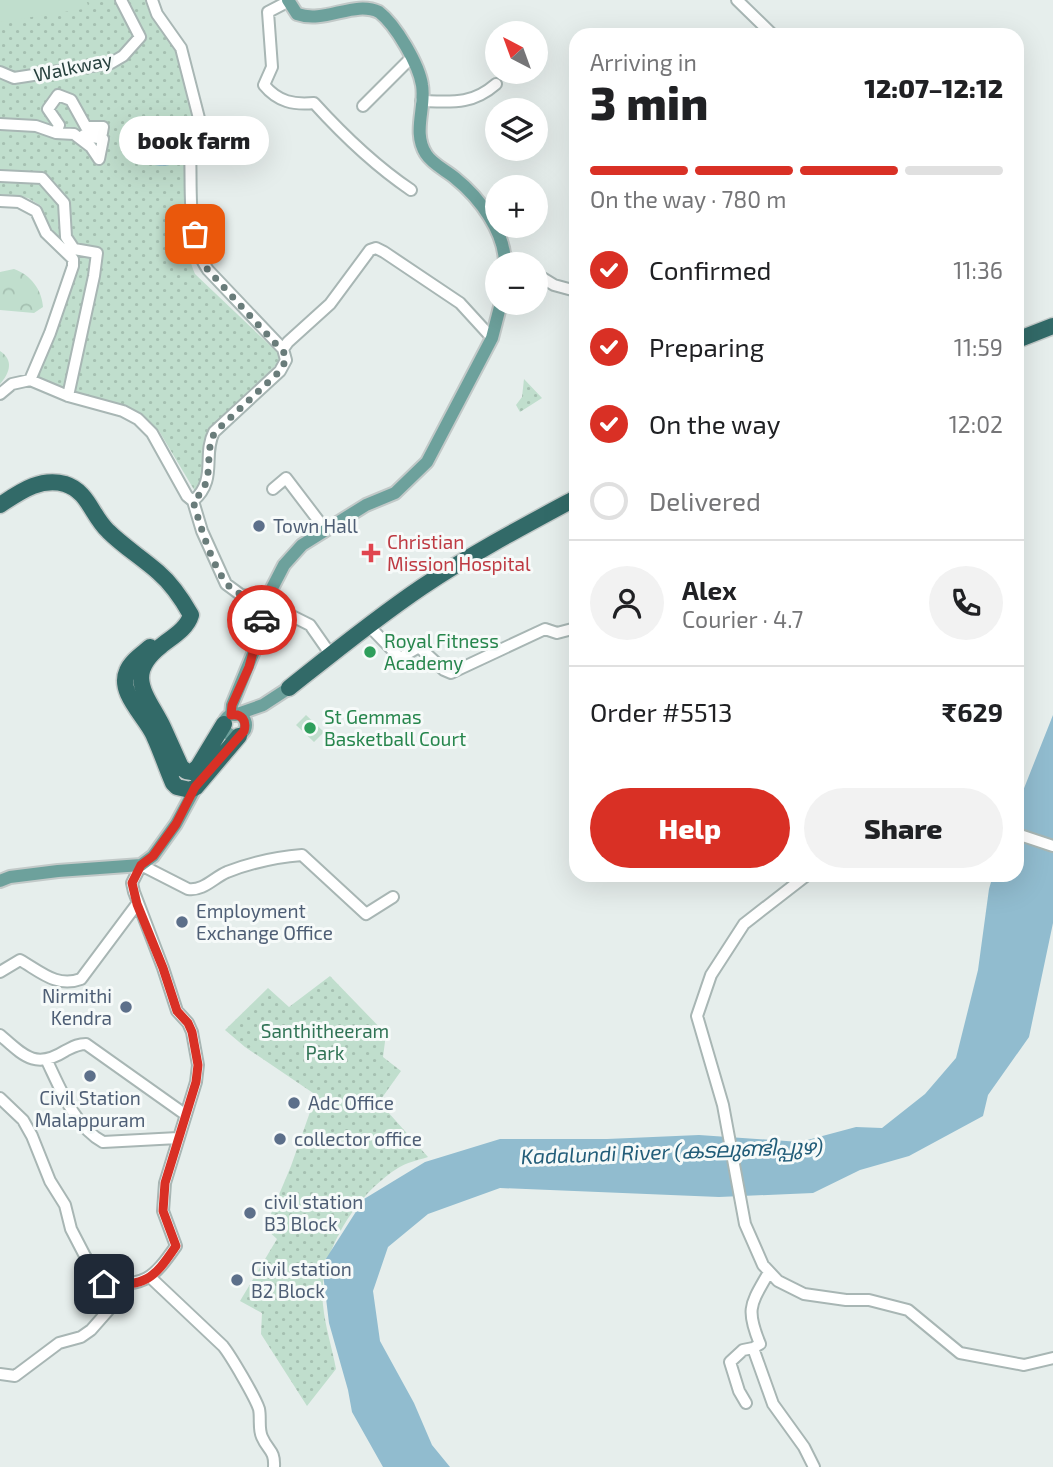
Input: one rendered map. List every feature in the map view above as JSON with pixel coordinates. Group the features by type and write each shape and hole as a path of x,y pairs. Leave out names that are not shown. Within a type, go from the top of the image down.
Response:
{"highway":[{"path":"1024,337 1053,327"},
{"path":"0,505 27,487 42,482 73,487 93,507 106,530 173,586 191,619 156,649 145,663 141,672 141,686 181,767 192,772 198,767 230,718"},
{"path":"289,688 368,625 423,587 498,540 569,502"},
{"path":"186,606 186,617 179,626 134,660 126,672 125,683 129,695 153,733 173,783 190,788 242,731"}],"main road":[{"path":"288,0 297,14 314,18 361,5 377,10 401,34 422,86 419,129 426,155 463,184 476,199 496,229 503,252"},
{"path":"289,688 242,731 228,734 232,705 257,644 267,601 276,577 294,552 366,505 395,493 427,461 492,338 498,315"},
{"path":"230,718 263,705 289,688"},
{"path":"230,718 243,719 242,731"},
{"path":"0,881 10,877 141,865 153,856 176,824 190,788"}],"street":[{"name":"Walkway","path":"0,72 14,78 111,63 140,37 121,0"},
{"path":"152,0 157,14 181,48 202,130 201,143 190,152 193,220 200,259 283,349 286,360 280,371 215,432 209,442 211,463 205,489 193,501"},
{"path":"288,0 268,12 272,67 264,85 272,95 294,105 314,103 351,144 377,167 411,190"},
{"path":"737,0 766,28"},
{"path":"363,106 411,58"},
{"path":"421,101 468,100 481,97 496,84"},
{"path":"0,124 36,126 56,134 74,134 91,148 99,159 103,139 84,135 102,133 103,127 86,127 71,100 58,95 48,109 59,125 56,134"},
{"path":"0,176 41,178 64,203 66,237 74,249 97,253 68,396"},
{"path":"0,201 19,202 36,211 47,233 73,260 74,266 50,333 30,380"},
{"path":"283,349 330,304 370,250 376,248 460,303 492,338"},
{"path":"548,281 569,289"},
{"path":"0,394 12,384 30,380 68,396 123,411 138,419 152,433 187,496 193,501 202,531 226,584 241,595 267,601 310,625 331,655"},
{"path":"273,489 286,478 324,532"},
{"path":"368,625 400,658 419,647 443,670 451,673 545,629 557,633 569,630"},
{"path":"1024,836 1053,846"},
{"path":"104,1284 140,1282 151,1278 176,1246 163,1211 163,1197 196,1082 198,1065 192,1032 177,1011 137,904 132,883 141,865 194,890 240,868 302,855 366,914 393,897"},
{"path":"798,882 744,924 711,975 697,1016 723,1105 745,1224 763,1265 778,1281 804,1294 846,1300 869,1300 908,1310 960,1353 1024,1365 1053,1358"},
{"path":"0,972 20,961 60,983 69,984 81,979 137,904"},
{"path":"0,1035 32,1059 47,1060 78,1044 86,1044 186,1115"},
{"path":"47,1060 78,1117 93,1136 103,1142 178,1138"},
{"path":"0,1098 23,1120 55,1193 65,1205 71,1228 112,1298 113,1305 91,1330 81,1337 59,1343 15,1376 0,1374"},
{"path":"746,1403 739,1391 730,1362 743,1350 760,1343 751,1322 750,1306 769,1272"},
{"path":"151,1278 230,1356 259,1409 259,1428 274,1454 274,1467"},
{"path":"753,1348 773,1404 804,1447 814,1467"}],"green space":[{"path":"0,0 145,0 150,14 176,43 196,132 187,136 184,206 190,259 195,274 279,354 279,362 210,431 205,470 196,493 159,431 128,407 68,394 32,379 78,259 50,233 41,206 28,198 0,194"},
{"path":"0,0 86,0 89,8 0,22"},
{"path":"14,269 30,279 40,295 43,307 34,313 0,310 0,272"},
{"path":"0,351 7,358 9,367 0,384"},
{"path":"524,379 542,398 520,412 516,405 522,397"},
{"name":"St Gemmas Basketball Court","path":"306,715 324,732 314,742 296,725"},
{"name":"Santhitheeram Park","path":"330,976 386,1034 383,1057 401,1071 379,1102 428,1157 401,1166 382,1179 342,1228 326,1266 323,1286 323,1305 336,1369 307,1406 261,1334 262,1313 240,1301 277,1239 265,1228 316,1095 245,1047 225,1030 268,988 289,1007"}],"water":[{"path":"168,157 180,159 166,166 150,164 150,160"},
{"name":"Kadalundi River (കടലുണ്ടിപ്പുഴ)","path":"1053,715 1053,923 1029,1037 988,1095 983,1116 909,1156 860,1170 813,1193 719,1197 500,1188 428,1214 388,1247 373,1291 380,1341 414,1403 432,1445 450,1467 383,1467 352,1412 329,1323 322,1265 364,1199 425,1162 500,1139 607,1139 699,1135 800,1142 856,1127 882,1128 925,1094 956,1058 978,970 991,882 1024,882 1024,788"}],"way so far":[{"path":"195,234 200,259 208,270 286,355 280,371 215,432 209,442 211,463 205,489 193,501 202,531 226,584 241,595 267,598 262,620"}],"place":[{"name":"book farm","path":"195,234"},
{"name":"Town Hall","path":"259,526"},
{"name":"Christian Mission Hospital","path":"371,553"},
{"name":"Royal Fitness Academy","path":"370,652"},
{"name":"St Gemmas Basketball Court","path":"310,728"},
{"name":"Employment Exchange Office","path":"182,922"},
{"name":"Nirmithi Kendra","path":"126,1007"},
{"name":"Civil Station Malappuram","path":"90,1076"},
{"name":"Adc Office","path":"294,1103"},
{"name":"collector office","path":"280,1139"},
{"name":"civil station B3 Block","path":"250,1213"},
{"name":"Civil station B2 Block","path":"237,1280"}],"route":[{"path":"104,1284 119,1285 151,1278 176,1246 163,1211 163,1197 196,1082 198,1065 192,1032 177,1011 137,904 132,883 141,865 153,856 176,824 195,787 244,731 246,724 241,716 231,715 232,705 249,667 262,620"}]}
